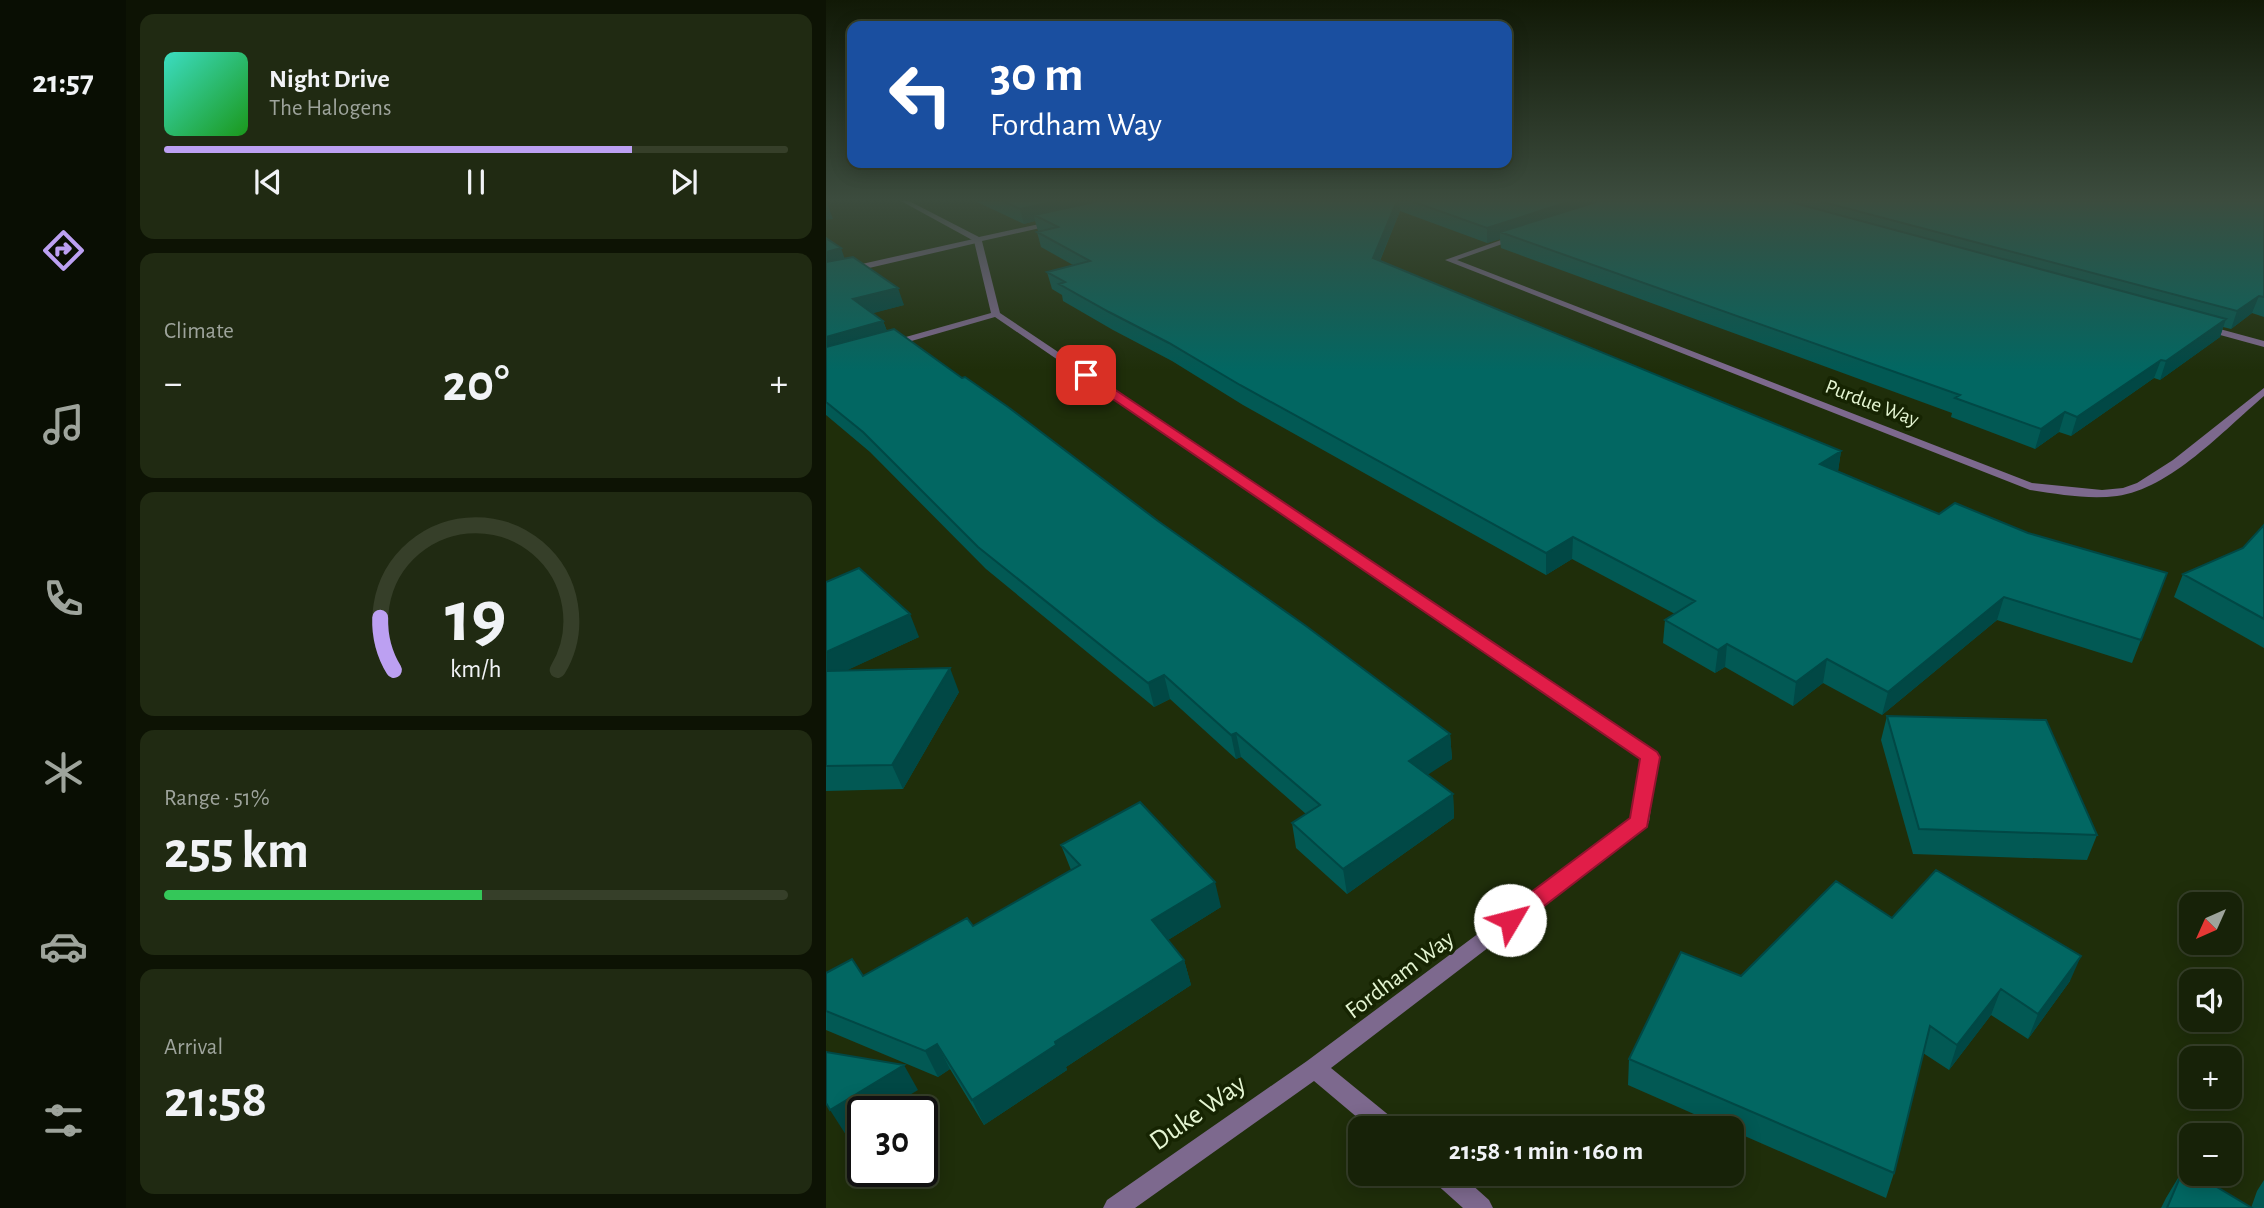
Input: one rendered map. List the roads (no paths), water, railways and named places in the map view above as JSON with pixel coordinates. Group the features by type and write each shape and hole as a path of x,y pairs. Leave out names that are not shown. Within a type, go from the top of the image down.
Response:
{"street":[{"path":"826,275 903,257"},
{"path":"878,348 996,314 982,257"},
{"name":"Purdue Way","path":"1457,257 1449,260 2031,486 2087,494 2127,491 2157,478 2264,391"},
{"name":"Fordham Way","path":"996,314 1650,757 1640,822 1315,1068"},
{"path":"2198,326 2264,344"},
{"path":"1315,1068 1372,1116"},
{"name":"Duke Way","path":"1115,1208 1315,1068"},
{"path":"1456,1186 1482,1208"}]}
